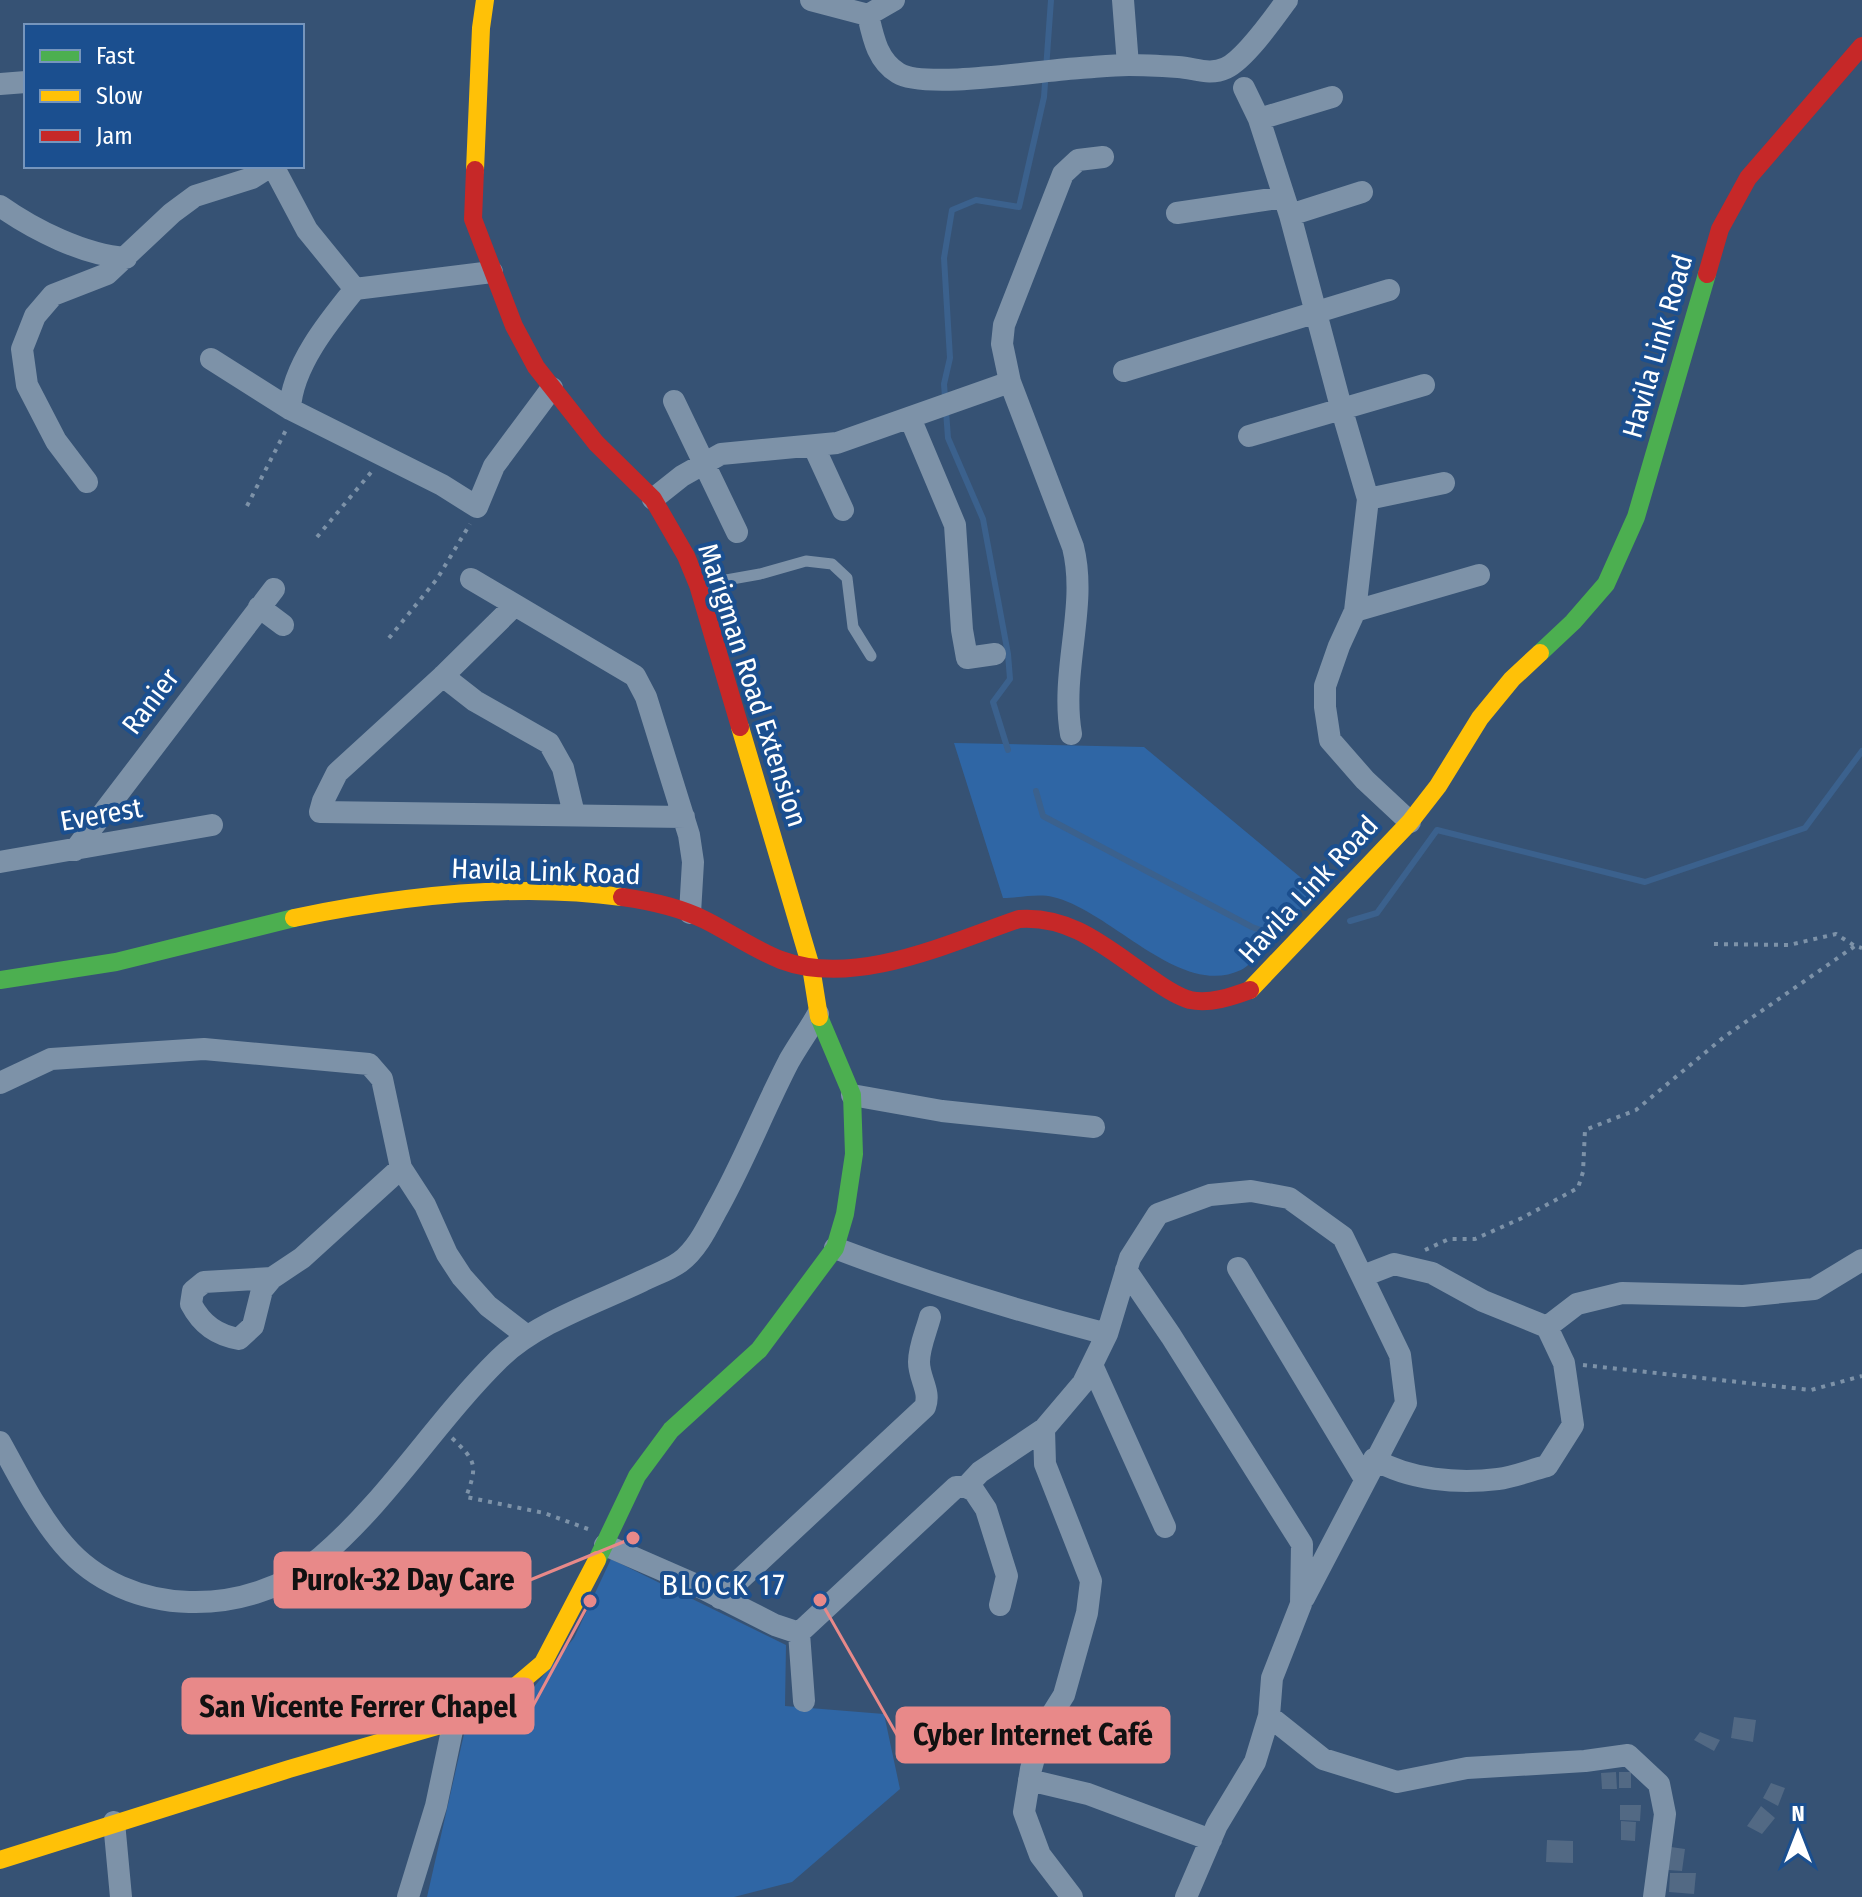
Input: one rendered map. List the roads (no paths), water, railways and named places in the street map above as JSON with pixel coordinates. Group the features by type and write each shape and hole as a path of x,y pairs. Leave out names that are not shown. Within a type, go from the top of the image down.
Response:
{"street":[{"name":"Marigman Road Extension","path":"485,0 481,28 473,219 514,326 536,367 596,443 653,499 686,556 698,585 811,967 818,1014 852,1095"},
{"path":"811,0 868,15 894,0"},
{"path":"1123,0 1128,65"},
{"path":"868,15 883,60 899,74 918,79 958,79 1128,65 1183,67 1205,73 1227,68 1261,35 1287,0"},
{"name":"Havila Link Road","path":"0,980 70,973 276,921 426,897 484,894 612,897 654,902 690,913 760,949 811,967 864,967 899,960 1036,916 1071,927 1173,993 1193,1000 1216,1000 1252,989 1410,822 1438,786 1488,708 1512,679 1573,622 1606,584 1636,517 1720,229 1748,178 1862,46"},
{"path":"0,84 24,82"},
{"path":"1244,88 1259,119 1287,206 1368,499 1355,611 1325,686 1330,740 1365,780 1410,822"},
{"path":"1259,119 1332,97"},
{"path":"1071,734 1067,687 1079,570 1010,382 1002,344 1004,325 1063,174 1078,160 1103,157"},
{"path":"87,482 56,441 27,385 22,349 35,316 53,295 107,274 172,213 195,196 252,178 269,168"},
{"path":"273,168 307,230 355,289"},
{"path":"1177,213 1287,206 1362,192"},
{"path":"0,206 80,250 126,258"},
{"path":"293,410 290,398 307,357 326,325 355,289 492,272"},
{"path":"1124,371 1389,290"},
{"path":"211,359 293,410 442,485 477,507 494,466 552,388"},
{"path":"653,499 704,462 721,454 837,443 1010,382"},
{"path":"1249,436 1424,385"},
{"path":"674,401 737,532"},
{"path":"910,418 955,525 962,630 967,658 995,654"},
{"path":"814,447 843,510"},
{"path":"1368,499 1444,483"},
{"path":"1355,611 1479,575"},
{"path":"471,579 635,676 646,697 684,817 693,862 690,913"},
{"name":"Ranier","path":"75,850 274,589"},
{"path":"515,605 337,773 320,812 684,817"},
{"path":"259,607 283,625"},
{"path":"443,676 475,701 549,743 563,768 574,814"},
{"name":"Everest","path":"0,862 212,825"},
{"path":"0,1442 63,1544 91,1571 131,1591 175,1602 227,1601 260,1592 294,1577 322,1557 377,1500 500,1359 527,1336 680,1262 700,1239 725,1197 790,1060 818,1014"},
{"path":"0,1083 51,1059 204,1049 369,1064 382,1079 401,1168 425,1205 447,1254 462,1277 488,1306 527,1336"},
{"path":"0,1860 114,1822 454,1721 496,1703 543,1663 637,1476 671,1430 759,1350 835,1248 845,1214 854,1154 852,1095 942,1111 1094,1127"},
{"path":"272,1278 302,1258 401,1168"},
{"path":"966,1487 980,1472 1044,1429 1083,1383 1107,1334 1130,1258 1158,1214 1210,1195 1251,1191 1289,1198 1343,1237 1400,1355 1406,1403 1301,1604 1272,1678 1269,1716 1255,1762 1211,1840 1186,1897"},
{"path":"835,1248 908,1276 1029,1314 1107,1334"},
{"path":"1547,1327 1577,1304 1622,1293 1743,1296 1814,1289 1862,1260"},
{"path":"1363,1276 1394,1264 1432,1273 1483,1301 1547,1327 1564,1363 1573,1425 1547,1466 1500,1479 1445,1480 1393,1470 1369,1469"},
{"path":"1238,1268 1369,1469"},
{"path":"1126,1270 1302,1544 1301,1604"},
{"path":"720,1598 925,1407 929,1396 919,1367 919,1354 930,1317"},
{"path":"1092,1365 1165,1527"},
{"path":"1044,1429 1045,1464 1091,1581 1087,1613 1064,1695 1042,1730 1024,1812 1040,1855 1072,1897"},
{"path":"799,1633 956,1487 974,1491 986,1509 1007,1576 1000,1605"},
{"path":"610,1535 720,1598 775,1625 799,1633"},
{"path":"799,1633 804,1701"},
{"path":"1269,1716 1323,1759 1397,1782 1467,1768 1585,1761 1628,1755 1659,1784 1665,1814 1654,1897"},
{"path":"408,1897 436,1806 454,1721"},
{"path":"1029,1780 1088,1794 1211,1840"},
{"path":"114,1822 121,1897"}],"lane":[{"path":"698,585 760,574 806,561 832,564 847,578 853,627 871,656"}],"waterway":[{"path":"1008,750 993,702 1010,679 1008,654 983,519 948,438 944,384 950,358 944,258 952,210 976,200 1019,207 1044,97 1051,0"},
{"path":"1350,921 1377,913 1437,830 1645,882 1805,828 1862,751"},
{"path":"1036,791 1043,816 1252,927 1274,935"}],"place":[{"name":"Purok-32 Day Care","path":"633,1538"},
{"name":"Cyber Internet Café","path":"820,1600"},
{"name":"San Vicente Ferrer Chapel","path":"590,1601"}],"district":[{"name":"BLOCK 17","path":"724,1585"}]}
